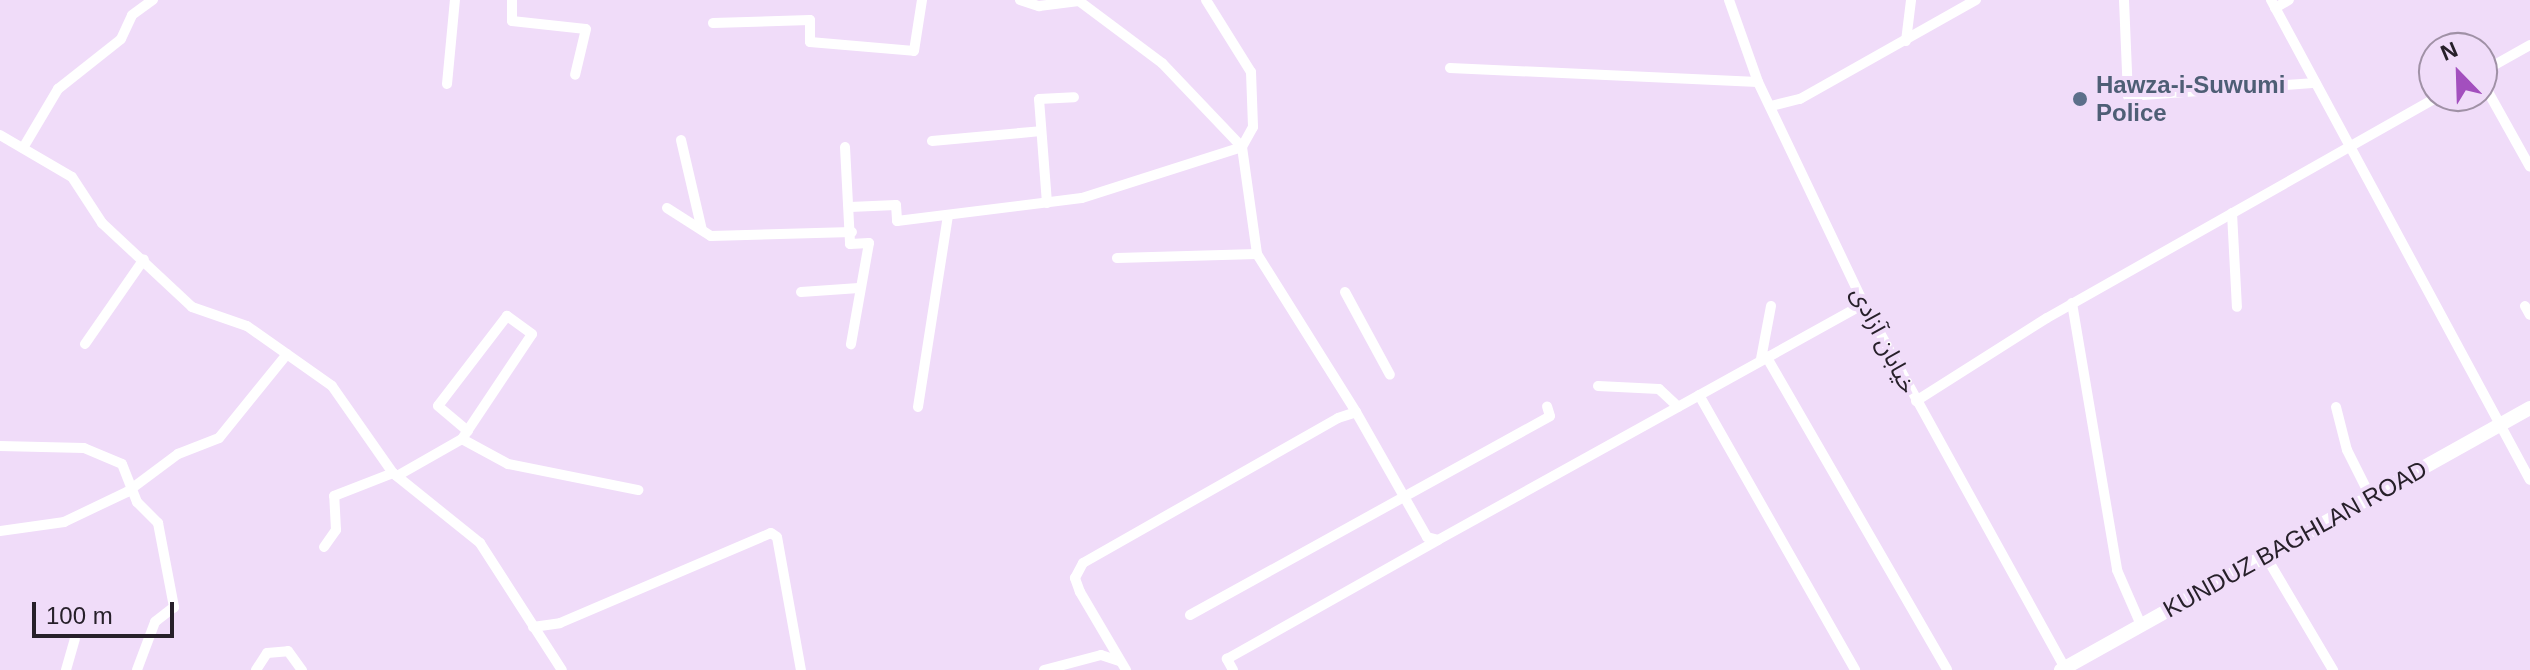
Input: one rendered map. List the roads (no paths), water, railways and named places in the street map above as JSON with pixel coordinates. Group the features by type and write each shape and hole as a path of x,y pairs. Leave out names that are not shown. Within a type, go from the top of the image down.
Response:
{"highway":[{"name":"KUNDUZ BAGHLAN ROAD","path":"2064,669 2530,408"}],"street":[{"path":"23,148 58,89 121,39 132,15 153,0"},
{"path":"447,84 455,0"},
{"path":"512,0 512,21 586,29 575,75"},
{"path":"713,23 810,20 810,42 914,51 922,0"},
{"path":"1020,0 1039,6 1079,1 1162,63 1242,147 1257,254 1356,412 1427,537 1438,540"},
{"path":"850,207 896,205 897,221 1082,198 1242,147 1253,127 1251,72 1206,0"},
{"name":"خیابان آزادی","path":"1729,0 1758,82 1864,304 2064,669"},
{"path":"1906,41 1911,0"},
{"path":"1771,106 1800,99 1976,0"},
{"path":"2124,0 2128,96 2316,83"},
{"path":"2289,0 2273,4 2530,480"},
{"path":"2498,63 2530,45"},
{"path":"1450,68 1734,86 1758,82"},
{"path":"1047,203 1039,99 1074,97"},
{"path":"1916,401 2072,303 2418,108"},
{"path":"2498,110 2530,167"},
{"path":"932,141 1041,131"},
{"path":"0,135 72,177 102,223 192,307 247,326 332,386 395,475 480,543 562,670"},
{"path":"681,140 702,230"},
{"path":"845,147 852,232 850,244 869,243 851,344"},
{"path":"667,208 702,230 733,237 852,232"},
{"path":"2232,213 2237,307"},
{"path":"918,407 948,216"},
{"path":"1117,258 1257,254"},
{"path":"85,344 144,259"},
{"path":"801,292 859,288"},
{"path":"1345,292 1390,375"},
{"path":"2072,303 2117,570 2141,625"},
{"path":"1233,670 1227,659 1864,304"},
{"path":"1771,306 1764,358 1947,670"},
{"path":"324,547 336,530 334,496 395,475 465,435 532,334 507,316 438,406 465,435 508,464 638,490"},
{"path":"0,531 64,522 133,488 178,454 219,438 287,354"},
{"path":"1598,386 1659,389 1678,407"},
{"path":"1699,395 1855,670"},
{"path":"1190,615 1550,416 1547,406"},
{"path":"2336,407 2347,450 2370,496"},
{"path":"1124,666 1075,578 1083,563 1356,412"},
{"path":"0,446 84,448 122,464 137,502 158,523 174,607 155,622 137,670"},
{"path":"533,627 560,623 771,533 777,537 801,670"},
{"path":"2265,555 2333,670"},
{"path":"553,653 560,623"},
{"path":"1101,655 1107,637"},
{"path":"66,670 75,639"},
{"path":"256,670 267,653 288,651 302,670"},
{"path":"1044,670 1101,655 1124,666"}],"place":[{"name":"Hawza-i-Suwumi Police","path":"2080,99"}]}
